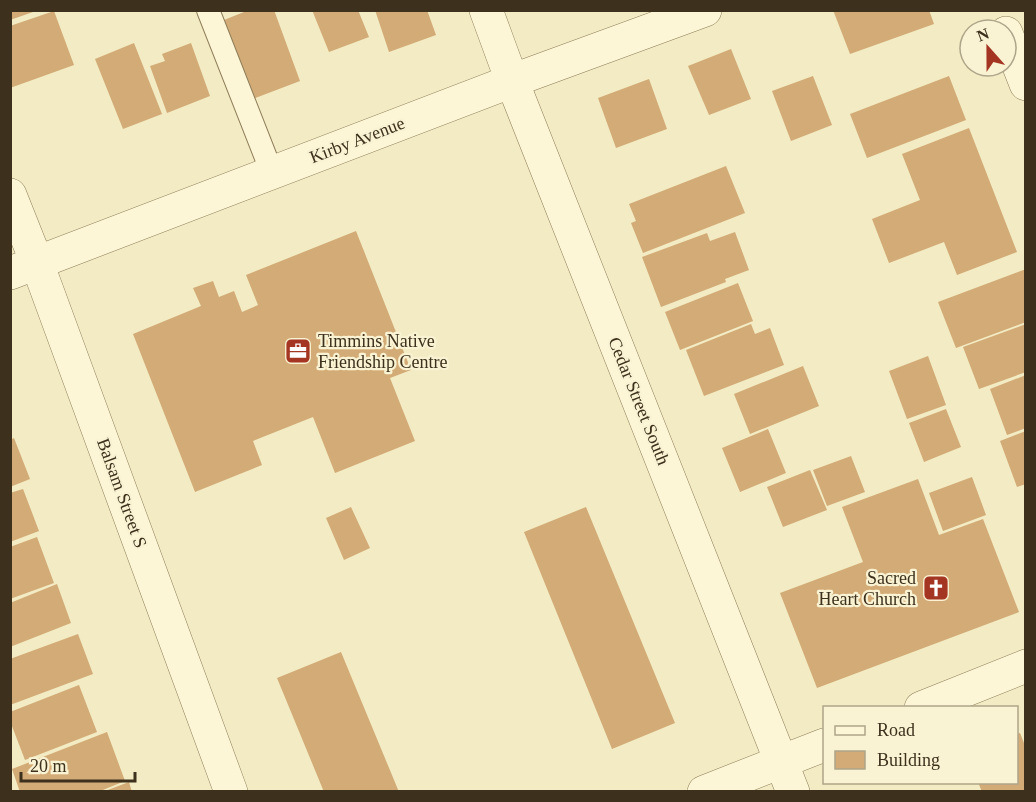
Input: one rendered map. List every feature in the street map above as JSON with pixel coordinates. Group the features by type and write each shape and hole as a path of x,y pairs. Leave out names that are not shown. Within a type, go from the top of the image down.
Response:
{"street":[{"name":"Cedar Street South","path":"486,10 512,81 788,777"},
{"name":"Kirby Avenue","path":"24,268 512,81 705,10"},
{"path":"1018,64 1026,84"},
{"name":"Balsam Street S","path":"10,195 24,268 231,792"},
{"path":"926,706 1026,666"},
{"path":"704,792 788,777 823,748"}],"lane":[{"path":"208,10 272,173"}],"building":[{"path":"10,10 36,10 36,11 10,20"},
{"path":"249,10 274,10 300,81 253,99 224,20"},
{"path":"312,10 358,10 369,37 329,52"},
{"path":"375,10 427,10 436,35 389,52"},
{"path":"833,10 929,10 934,24 850,54"},
{"path":"54,11 74,65 10,88 10,26"},
{"path":"134,43 162,114 123,129 95,59"},
{"path":"191,43 210,96 167,113 150,66 165,61 162,54"},
{"path":"731,49 751,99 709,115 688,66"},
{"path":"813,76 832,125 791,141 772,91"},
{"path":"949,76 966,120 867,158 850,114"},
{"path":"649,79 667,129 616,148 598,98"},
{"path":"969,128 1017,252 957,275 944,242 889,263 872,219 920,200 902,154"},
{"path":"726,166 745,213 643,253 631,223 636,221 629,204"},
{"path":"356,231 411,370 390,378 415,441 335,473 313,417 253,441 262,465 195,492 133,334 201,306 193,288 213,281 219,297 234,291 242,312 258,305 246,275"},
{"path":"735,232 749,270 725,279 726,282 661,307 642,257 707,233 710,241"},
{"path":"1026,269 1026,322 956,348 938,302"},
{"path":"738,283 753,321 680,350 665,312"},
{"path":"751,324 755,334 770,328 784,365 704,396 686,350"},
{"path":"1026,324 1026,372 979,389 963,347"},
{"path":"928,356 946,405 907,419 889,371"},
{"path":"803,366 819,406 750,434 734,394"},
{"path":"1026,375 1026,428 1007,435 990,389"},
{"path":"946,409 961,447 924,462 909,423"},
{"path":"768,429 786,473 740,492 722,448"},
{"path":"1026,431 1026,484 1017,487 1000,441"},
{"path":"14,438 30,479 10,487 10,440"},
{"path":"851,456 865,492 827,506 813,470"},
{"path":"810,470 827,510 783,527 767,487"},
{"path":"972,477 986,515 943,531 929,493"},
{"path":"918,479 939,535 983,519 1019,612 817,688 780,593 863,562 842,507"},
{"path":"23,489 39,531 10,542 10,493"},
{"path":"351,507 370,548 344,560 326,518"},
{"path":"586,507 675,723 612,749 524,532"},
{"path":"37,537 54,583 10,599 10,547"},
{"path":"57,584 71,623 10,647 10,603"},
{"path":"78,634 93,674 10,705 10,659"},
{"path":"341,652 399,792 324,792 277,678"},
{"path":"79,685 97,732 25,760 10,721 10,712"},
{"path":"107,732 125,781 98,792 20,792 12,769"},
{"path":"1020,733 1026,748 1026,792 982,792 979,784 1018,784 1018,734"},
{"path":"129,782 132,792 105,792 105,791"}],"place":[{"name":"Timmins Native Friendship Centre","path":"298,351"},
{"name":"Sacred Heart Church","path":"936,588"}]}
